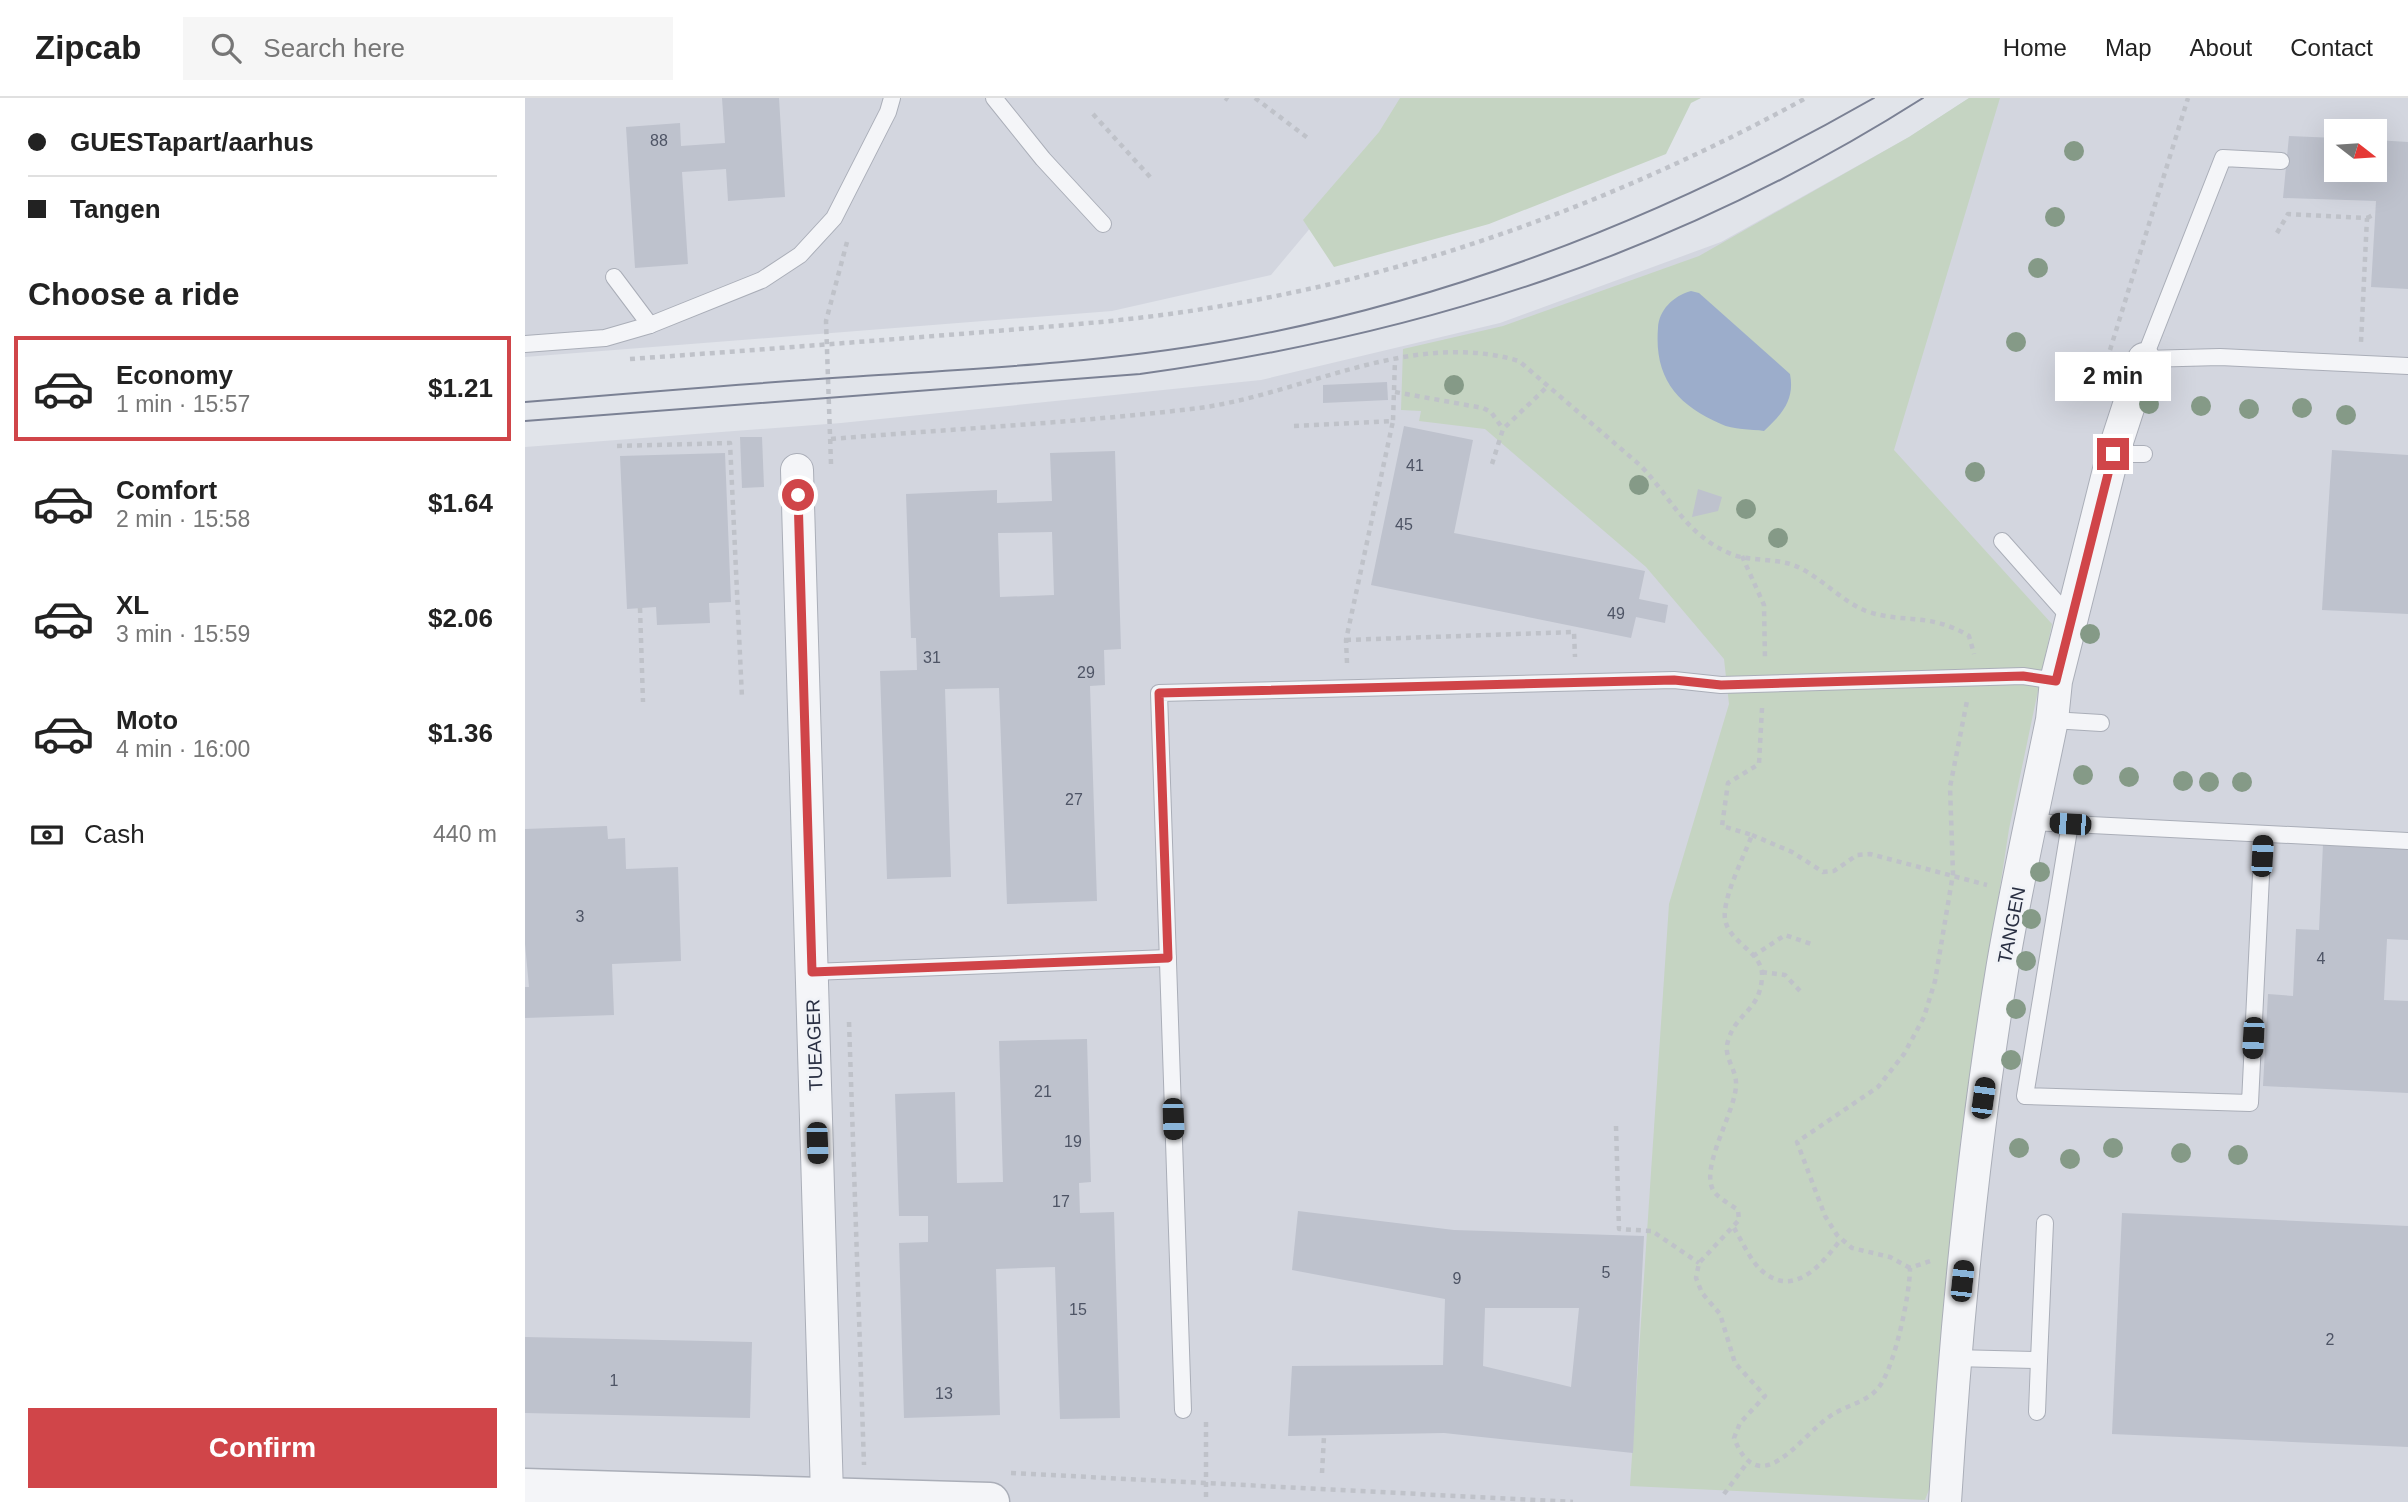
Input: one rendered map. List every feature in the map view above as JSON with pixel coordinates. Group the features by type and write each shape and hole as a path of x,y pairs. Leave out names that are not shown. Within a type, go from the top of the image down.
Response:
{"street":[{"name":"TANGEN","path":"1945,1502 1954,1358 1979,1125 2017,894 2052,720 2056,681 2113,454 2144,359"},
{"name":"TUEAGER","path":"797,470 827,1480"},
{"path":"525,1488 827,1480 995,1487"}],"lane":[{"path":"525,344 605,338 650,325 762,280 800,255 834,218 888,112 892,98"},
{"path":"994,98 1043,159 1103,224"},
{"path":"2281,161 2223,158 2144,359 2220,357 2408,366"},
{"path":"614,277 650,325"},
{"path":"2113,454 2144,454"},
{"path":"2002,541 2072,620"},
{"path":"1183,1410 1159,693 1674,680 1721,685 2023,676 2056,681"},
{"path":"2052,720 2101,723"},
{"path":"2031,822 2408,841"},
{"path":"2070,824 2025,1096 2250,1103 2263,834"},
{"path":"812,972 1168,958"},
{"path":"2036,1412 2045,1223"},
{"path":"1954,1358 2039,1360"}],"path":[{"path":"1255,98 1309,139"},
{"path":"621,360 828,347 1092,324 1216,307 1321,286 1437,254 1548,217 1654,173 1751,128 1806,98"},
{"path":"2106,362 2188,98"},
{"path":"1093,114 1151,178"},
{"path":"2277,233 2288,214 2367,218 2375,214"},
{"path":"828,347 825,321 847,245 844,228 834,218"},
{"path":"2360,363 2367,218"},
{"path":"831,439 1193,409 1425,354 1472,352 1502,356 1519,361 1641,466 1658,485 1684,523 1715,545 1742,556 1771,558 1802,568 1864,610 1929,619 1953,626 1969,636 1975,651 1958,759 1950,787 1953,874 1935,981 1924,1017 1904,1054 1878,1087 1797,1142 1825,1216 1841,1239 1852,1248 1890,1257 1910,1268 1945,1255 1965,1255"},
{"path":"1348,689 1346,640 1393,421 1395,360"},
{"path":"1492,464 1503,429 1548,386"},
{"path":"1395,392 1483,408 1491,412 1503,429"},
{"path":"1294,426 1393,421"},
{"path":"617,446 730,443 742,698"},
{"path":"1742,556 1765,605 1767,635 1759,764 1728,783 1722,826 1792,852 1823,872 1835,871 1857,855 1870,854 1953,874 2017,894"},
{"path":"640,608 643,702"},
{"path":"1346,640 1574,632 1576,683"},
{"path":"1752,835 1725,912 1735,940 1753,956 1762,972 1761,996 1736,1023 1727,1042 1727,1055 1736,1081 1735,1096 1711,1167 1710,1178 1714,1193 1738,1210 1739,1220 1699,1263 1696,1278 1702,1293 1720,1314 1727,1346 1735,1363 1765,1396 1740,1423 1734,1438 1741,1458 1765,1471 1782,1464 1830,1416 1864,1400 1879,1386 1903,1318 1910,1268"},
{"path":"1753,956 1785,935 1814,945"},
{"path":"1762,972 1784,975 1801,992"},
{"path":"1616,1126 1619,1229 1652,1231 1699,1263"},
{"path":"1734,1228 1761,1270 1774,1278 1797,1281 1820,1268 1841,1239"},
{"path":"1183,1410 1206,1412 1206,1502"},
{"path":"1322,1473 1324,1436"},
{"path":"1724,1494 1747,1463"},
{"path":"827,1480 877,1466"},
{"path":"995,1487 1206,1483 1573,1502"}],"shaded area":[{"path":"525,98 1408,98 1383,141 1271,275 1112,311 525,357"},
{"path":"1969,98 2408,98 2408,1502 525,1502 525,447 841,423 1261,380 1500,323 1721,242 1909,137"}],"green space":[{"path":"1400,98 1701,98 1691,103 1666,154 1489,224 1334,267 1303,220 1379,132"},
{"path":"1969,98 2000,98 1894,450 2052,624 2009,829 1960,1145 1930,1487 1925,1500 1630,1486 1669,904 1729,704 1724,659 1646,567 1485,429 1419,421 1421,411 1401,410 1403,349 1503,326 1699,256 1909,137"}],"water":[{"path":"1691,291 1699,293 1790,374 1791,391 1786,406 1764,431 1731,427 1705,416 1681,398 1665,375 1658,346 1659,321 1668,305 1678,296"}],"building":[{"path":"722,98 779,98 785,197 728,201 726,169 682,172 688,264 635,268 626,127 680,123 681,146 725,143"},
{"path":"2289,136 2324,137 2324,182 2387,182 2387,141 2408,142 2408,289 2371,287 2376,201 2283,198"},
{"path":"1387,382 1388,400 1323,403 1323,385"},
{"path":"1404,426 1473,440 1454,533 1645,571 1639,599 1668,605 1665,623 1636,617 1631,638 1371,585"},
{"path":"740,437 762,437 764,487 742,488"},
{"path":"2332,450 2408,455 2408,614 2322,610"},
{"path":"1115,451 1121,649 1104,650 1105,685 1090,686 1097,901 1007,904 999,688 945,689 951,877 887,879 880,671 917,670 916,638 911,638 906,494 997,490 997,503 1052,501 1050,453","holes":["1052,532 1054,595 1000,597 998,533"]},
{"path":"725,453 731,602 709,603 710,623 657,625 656,607 627,609 620,456"},
{"path":"1698,489 1722,497 1718,511 1692,517"},
{"path":"607,826 608,839 625,838 626,869 678,867 681,961 612,964 614,1015 525,1018 525,987 529,987 525,944 525,829"},
{"path":"2323,844 2408,849 2408,940 2387,939 2384,1000 2408,1001 2408,1093 2263,1086 2268,994 2293,996 2296,929 2319,930"},
{"path":"1087,1039 1091,1182 1079,1183 1080,1213 1114,1212 1120,1418 1060,1419 1055,1267 996,1269 1000,1415 904,1418 899,1243 928,1242 928,1216 899,1216 895,1094 955,1092 957,1183 1003,1182 999,1041"},
{"path":"1298,1211 1454,1230 1644,1236 1633,1453 1444,1433 1288,1436 1292,1366 1443,1365 1445,1299 1292,1270","holes":["1485,1308 1579,1308 1571,1387 1483,1366"]},
{"path":"2122,1213 2408,1226 2408,1447 2112,1434"},
{"path":"525,1337 752,1342 750,1418 525,1413"}],"tram line":[{"path":"525,402 1084,360 1178,349 1311,324 1478,277 1560,248 1719,179 1874,98"},
{"path":"525,421 1140,374 1245,357 1348,336 1449,310 1547,280 1643,243 1738,201 1831,153 1923,98"}],"route":[{"path":"798,495 812,972 1168,958 1159,693 1674,680 1721,685 2023,676 2056,681 2113,454"}]}
